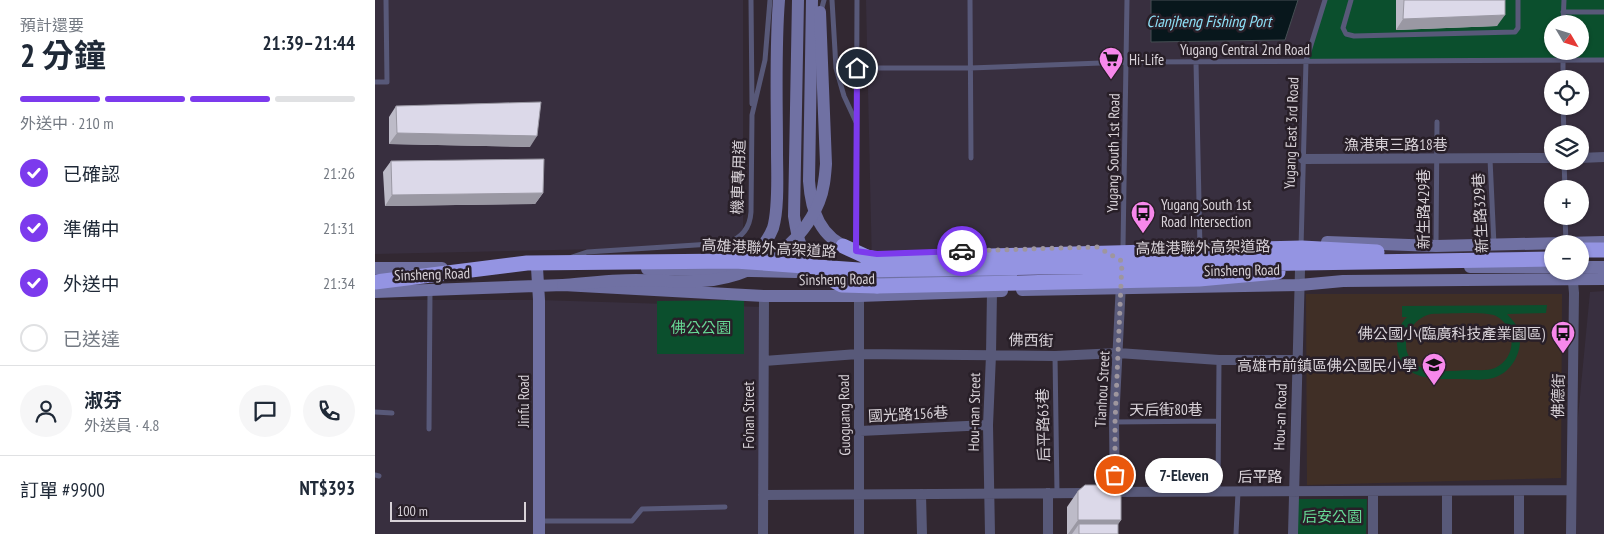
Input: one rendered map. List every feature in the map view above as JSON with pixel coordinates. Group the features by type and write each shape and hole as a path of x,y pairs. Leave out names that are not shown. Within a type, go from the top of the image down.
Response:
{"highway":[{"path":"850,249 867,257 877,259 1302,248 1409,257"},
{"path":"1589,250 1604,250"},
{"name":"高雄港聯外高架道路","path":"375,282 527,262 735,261 859,270 1409,257 1544,251"},
{"name":"高雄港聯外高架道路","path":"375,273 527,256 736,254 859,264 1409,257 1544,259"},
{"path":"823,275 842,285 877,286 1199,279 1409,257"},
{"path":"1589,258 1604,258"}],"street":[{"path":"616,268 727,264 737,262 747,259 756,253 768,237 775,218 777,181 777,26 779,0"},
{"path":"797,0 794,216 798,240 806,255 823,275 840,288 859,296"},
{"path":"812,0 810,201 823,231 832,240 850,249"},
{"path":"563,285 634,280 703,280 730,277 759,266 776,256 800,234 819,201 824,184 826,164 821,4"},
{"path":"1589,158 1604,157"},
{"name":"漁港東三路18巷","path":"1303,159 1544,158"},
{"name":"Sinsheng Road","path":"1589,242 1604,242"},
{"name":"Sinsheng Road","path":"850,249 877,254 1123,246 1199,248 1544,243"},
{"name":"Tianhou Street","path":"1115,509 1115,422 1123,246"},
{"name":"Sinsheng Road","path":"1097,247 1141,271"},
{"name":"Sinsheng Road","path":"863,278 1122,274 1199,267 1300,265 1544,267"},
{"name":"Hou-an Road","path":"1293,534 1300,265"},
{"path":"1589,267 1604,267"},
{"name":"Sinsheng Road","path":"375,268 616,268 796,272"},
{"name":"Jinfu Road","path":"537,268 539,287 539,534"},
{"name":"Sinsheng Road","path":"375,292 563,285 764,296 859,296 992,291 1300,285 1343,280 1544,278"},
{"name":"Sinsheng Road","path":"1589,279 1604,279"},
{"name":"佛德街","path":"1571,534 1572,280"},
{"name":"Sinsheng Road","path":"1583,280 1604,284"},
{"name":"Hou-nan Street","path":"990,534 988,425 992,291"},
{"name":"Fo'nan Street","path":"763,534 764,296"},
{"name":"Guoguang Road","path":"859,296 859,534"},
{"name":"佛西街","path":"763,361 858,354 1055,356 1118,353 1219,360 1297,360"},
{"name":"國光路156巷","path":"860,431 988,425"},
{"name":"后平路","path":"763,495 1571,490"},
{"path":"1373,491 1373,534"},
{"path":"1447,491 1447,534"},
{"path":"1519,491 1519,534"},
{"path":"1049,534 1053,493"},
{"path":"921,494 923,534"}],"lane":[{"path":"375,82 387,82 386,0"},
{"path":"751,0 752,115"},
{"name":"機車專用道","path":"537,268 587,252 727,243 738,238 748,227 751,212 752,115 765,60 771,0"},
{"path":"832,0 836,68 843,96 857,125"},
{"path":"850,249 857,125 857,0"},
{"path":"970,0 971,158"},
{"name":"Yugang South 1st Road","path":"1123,246 1127,0"},
{"name":"Yugang East 3rd Road","path":"1301,246 1306,61 1325,0"},
{"path":"1351,0 1343,28 1346,34 1354,36 1513,32 1518,28 1518,0"},
{"path":"1564,0 1563,12 1604,12"},
{"name":"Yugang Central 2nd Road","path":"857,68 970,68 1127,62 1604,60"},
{"path":"1563,61 1563,70"},
{"path":"1196,62 1199,248"},
{"name":"新生路429巷","path":"1436,267 1437,122"},
{"name":"新生路329巷","path":"1490,158 1496,268"},
{"path":"429,429 430,290"},
{"name":"后平路63巷","path":"1053,493 1055,356"},
{"path":"1217,491 1219,360"},
{"path":"375,412 392,413"},
{"name":"天后街80巷","path":"1115,422 1218,421"},
{"path":"1236,534 1237,492"},
{"path":"539,521 632,521 642,509 725,507"}],"shaded area":[{"path":"375,0 743,0 743,246 375,254"},
{"path":"866,0 1151,0 1151,42 1285,40 1298,0 1604,0 1604,253 1589,247 1589,235 1544,235 1544,254 872,267"},
{"path":"1604,291 1604,534 1571,534 1571,490 1590,292"},
{"name":"高雄市前鎮區佛公國民小學","path":"1306,294 1562,294 1561,478 1307,485"},
{"path":"375,300 539,300 763,307 762,534 541,534 539,321 533,534 375,534"}],"green space":[{"path":"1325,0 1604,0 1604,60 1306,61"},
{"name":"佛公公園","path":"744,300 744,354 657,354 657,301"},
{"path":"1547,305 1546,313 1507,314 1516,325 1520,336 1516,359 1500,375 1480,380 1428,378 1410,371 1399,356 1397,344 1399,329 1407,317 1402,317 1402,306","holes":["1474,313 1496,316 1508,327 1512,342 1511,350 1502,363 1495,368 1486,370 1440,371 1422,368 1408,355 1407,339 1415,323 1431,314"]},
{"name":"后安公園","path":"1297,499 1367,499 1366,534 1297,534"}],"water":[{"name":"Cianjheng Fishing Port","path":"1151,0 1298,0 1285,40 1151,42"}],"building":[{"path":"1404,0 1505,0 1505,15 1403,19"},
{"path":"541,102 537,136 397,133 396,106"},
{"path":"544,159 543,193 392,195 391,161"},
{"path":"1085,485 1117,485 1121,491 1121,520 1078,520 1078,491"},
{"path":"1079,524 1118,524 1118,534 1079,534"}],"way so far":[{"path":"962,251 1097,247 1122,261 1115,422 1115,475"}],"place":[{"name":"Hi-Life","path":"1111,80"},
{"name":"Yugang South 1st Road Intersection","path":"1143,234"},
{"name":"佛公國小(臨廣科技產業園區)","path":"1563,354"},
{"name":"高雄市前鎮區佛公國民小學","path":"1434,386"},
{"name":"7-Eleven","path":"1115,475"}],"route":[{"path":"857,68 856,251 877,254 962,251"}]}
